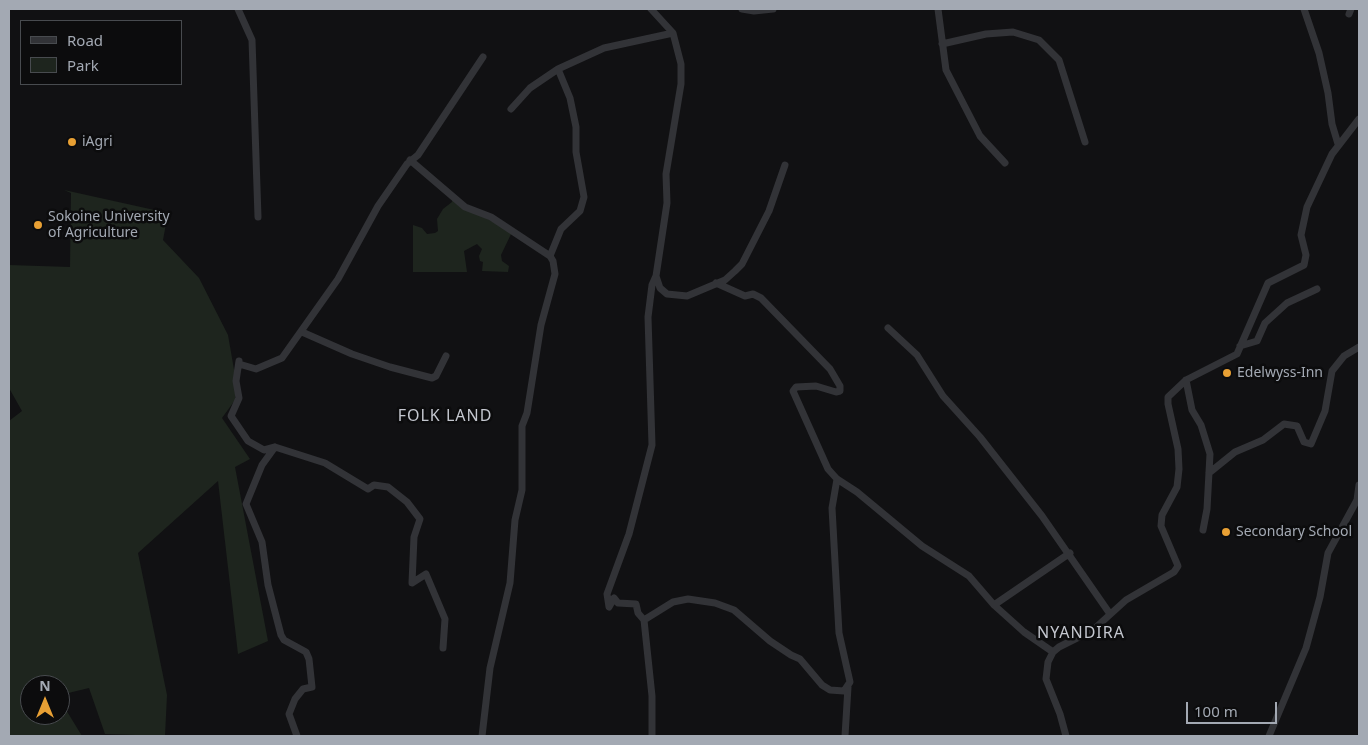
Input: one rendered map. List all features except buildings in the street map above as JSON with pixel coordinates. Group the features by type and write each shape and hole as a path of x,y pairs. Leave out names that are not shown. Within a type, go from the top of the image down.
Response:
{"street":[{"path":"238,9 252,40 258,217"},
{"path":"650,9 673,33 681,64 681,84 666,174 666,203 656,276 652,285 648,317 652,445 629,534 607,594 609,607 614,598 618,602 636,604 638,613 644,620 652,696 652,736"},
{"path":"742,9 754,11 773,9"},
{"path":"938,9 946,70 980,136 1006,163"},
{"path":"1304,9 1319,53 1328,93 1332,124 1338,144"},
{"path":"942,44 986,34 1013,32 1039,40 1059,60 1085,142"},
{"path":"512,109 530,88 558,68 604,48 673,33"},
{"path":"443,648 445,619 426,574 412,583 414,537 420,519 407,502 388,487 374,485 368,489 325,463 275,447 264,450 248,441 231,416 239,398 236,381 239,362 256,369 282,358 287,348 302,332 338,278 378,206 410,160 418,156 483,57"},
{"path":"550,256 561,229 580,211 584,197 576,152 576,126 570,98 558,68"},
{"path":"1066,736 1060,714 1046,679 1048,662 1053,652 1093,630 1141,590 1174,572 1178,566 1164,535 1161,520 1176,487 1179,469 1178,449 1168,397 1186,380 1231,359 1240,346 1268,282 1304,265 1306,255 1301,235 1302,223 1321,173 1338,144 1359,119"},
{"path":"410,160 465,206 491,217 550,256 553,261 554,279 541,325 527,413 522,426 522,490 515,520 510,584 490,668 482,736"},
{"path":"656,276 660,288 667,294 680,297 725,280 742,264 776,196 785,165"},
{"path":"716,284 746,296 756,295 761,298 830,368 840,386 838,392 816,386 796,387 793,391 828,469 837,479 857,492 922,546 969,576 994,605 1024,632 1053,652"},
{"path":"1240,346 1257,341 1265,323 1287,303 1317,289"},
{"path":"888,328 917,355 942,396 980,437 1070,553 1090,587 1110,614"},
{"path":"302,332 374,362 432,378 436,376 446,356"},
{"path":"1209,473 1235,452 1263,440 1284,424 1290,423 1297,426 1304,442 1311,444 1325,411 1332,371 1344,356 1359,347"},
{"path":"1186,380 1192,410 1207,440 1209,473 1207,509 1203,530"},
{"path":"275,447 262,465 246,504 262,542 268,585 281,635 284,640 306,652 309,658 312,687 303,689 295,699 289,714 297,736"},
{"path":"837,479 832,508 839,633 849,674 844,736"},
{"path":"1269,736 1311,631 1328,553 1357,500 1359,485"},
{"path":"994,605 1070,553"},
{"path":"644,620 673,602 688,598 715,602 734,610 770,641 800,659 822,684 830,690 838,692 848,687"}],"green space":[{"path":"64,190 168,213 163,240 199,278 228,335 236,381 235,400 222,418 250,459 235,467 268,641 238,654 218,481 138,553 167,695 165,736 105,734 89,688 70,693 70,675 20,675 20,725 70,725 70,716 82,736 9,736 9,421 22,411 9,388 9,265 70,267 71,193"},
{"path":"453,195 465,207 512,232 501,255 502,261 509,266 508,272 482,271 483,262 480,261 479,256 482,249 477,244 464,251 467,272 413,272 413,225 422,228 427,234 438,231 437,219 443,209 452,202"}],"place":[{"name":"iAgri","path":"72,142"},
{"name":"Sokoine University of Agriculture","path":"38,225"},
{"name":"Edelwyss-Inn","path":"1227,373"},
{"name":"Secondary School","path":"1226,532"}],"district":[{"name":"FOLK LAND","path":"445,416"},
{"name":"NYANDIRA","path":"1081,633"}]}
